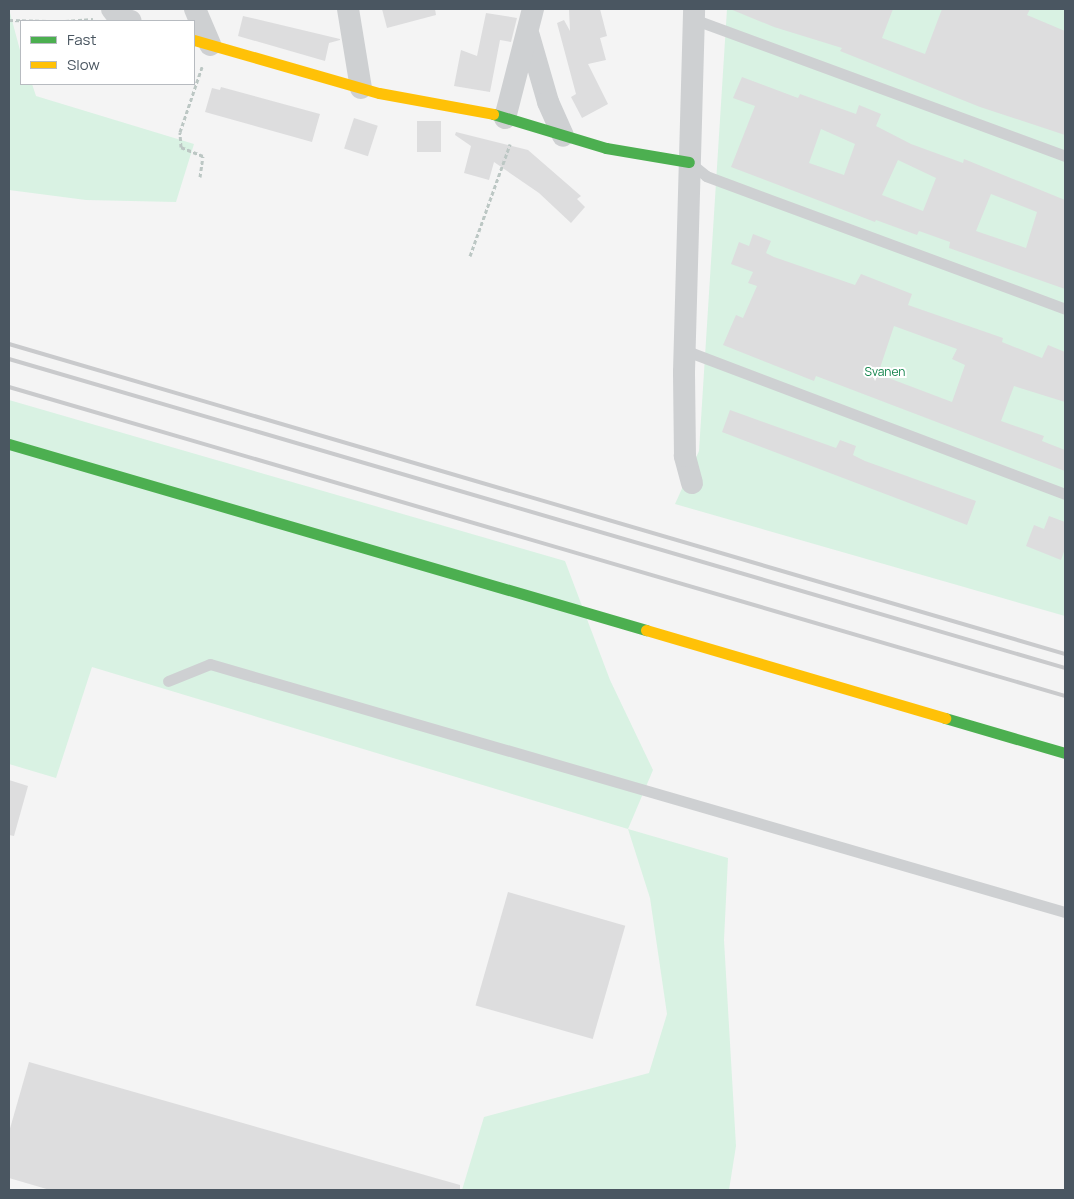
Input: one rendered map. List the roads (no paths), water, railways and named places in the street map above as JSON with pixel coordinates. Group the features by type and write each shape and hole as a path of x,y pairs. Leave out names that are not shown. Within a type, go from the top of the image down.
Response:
{"main road":[{"path":"202,42 361,88 481,110 563,136 650,157 689,162"},
{"path":"9,444 1065,753"}],"street":[{"path":"112,9 119,18 127,20"},
{"path":"195,9 202,42"},
{"path":"348,9 361,88"},
{"path":"511,120 533,9"},
{"path":"692,483 685,456 684,350 693,14"},
{"path":"528,32 548,102 563,136"}],"lane":[{"path":"693,14 1065,156"},
{"path":"689,162 706,176 1065,309"},
{"path":"684,350 1065,494"},
{"path":"168,680 210,664 1065,912"}],"railway":[{"path":"9,344 1065,654"},
{"path":"9,359 1065,668"},
{"path":"9,387 1065,696"}],"park label":[{"name":"Svanen","path":"885,372"}]}
